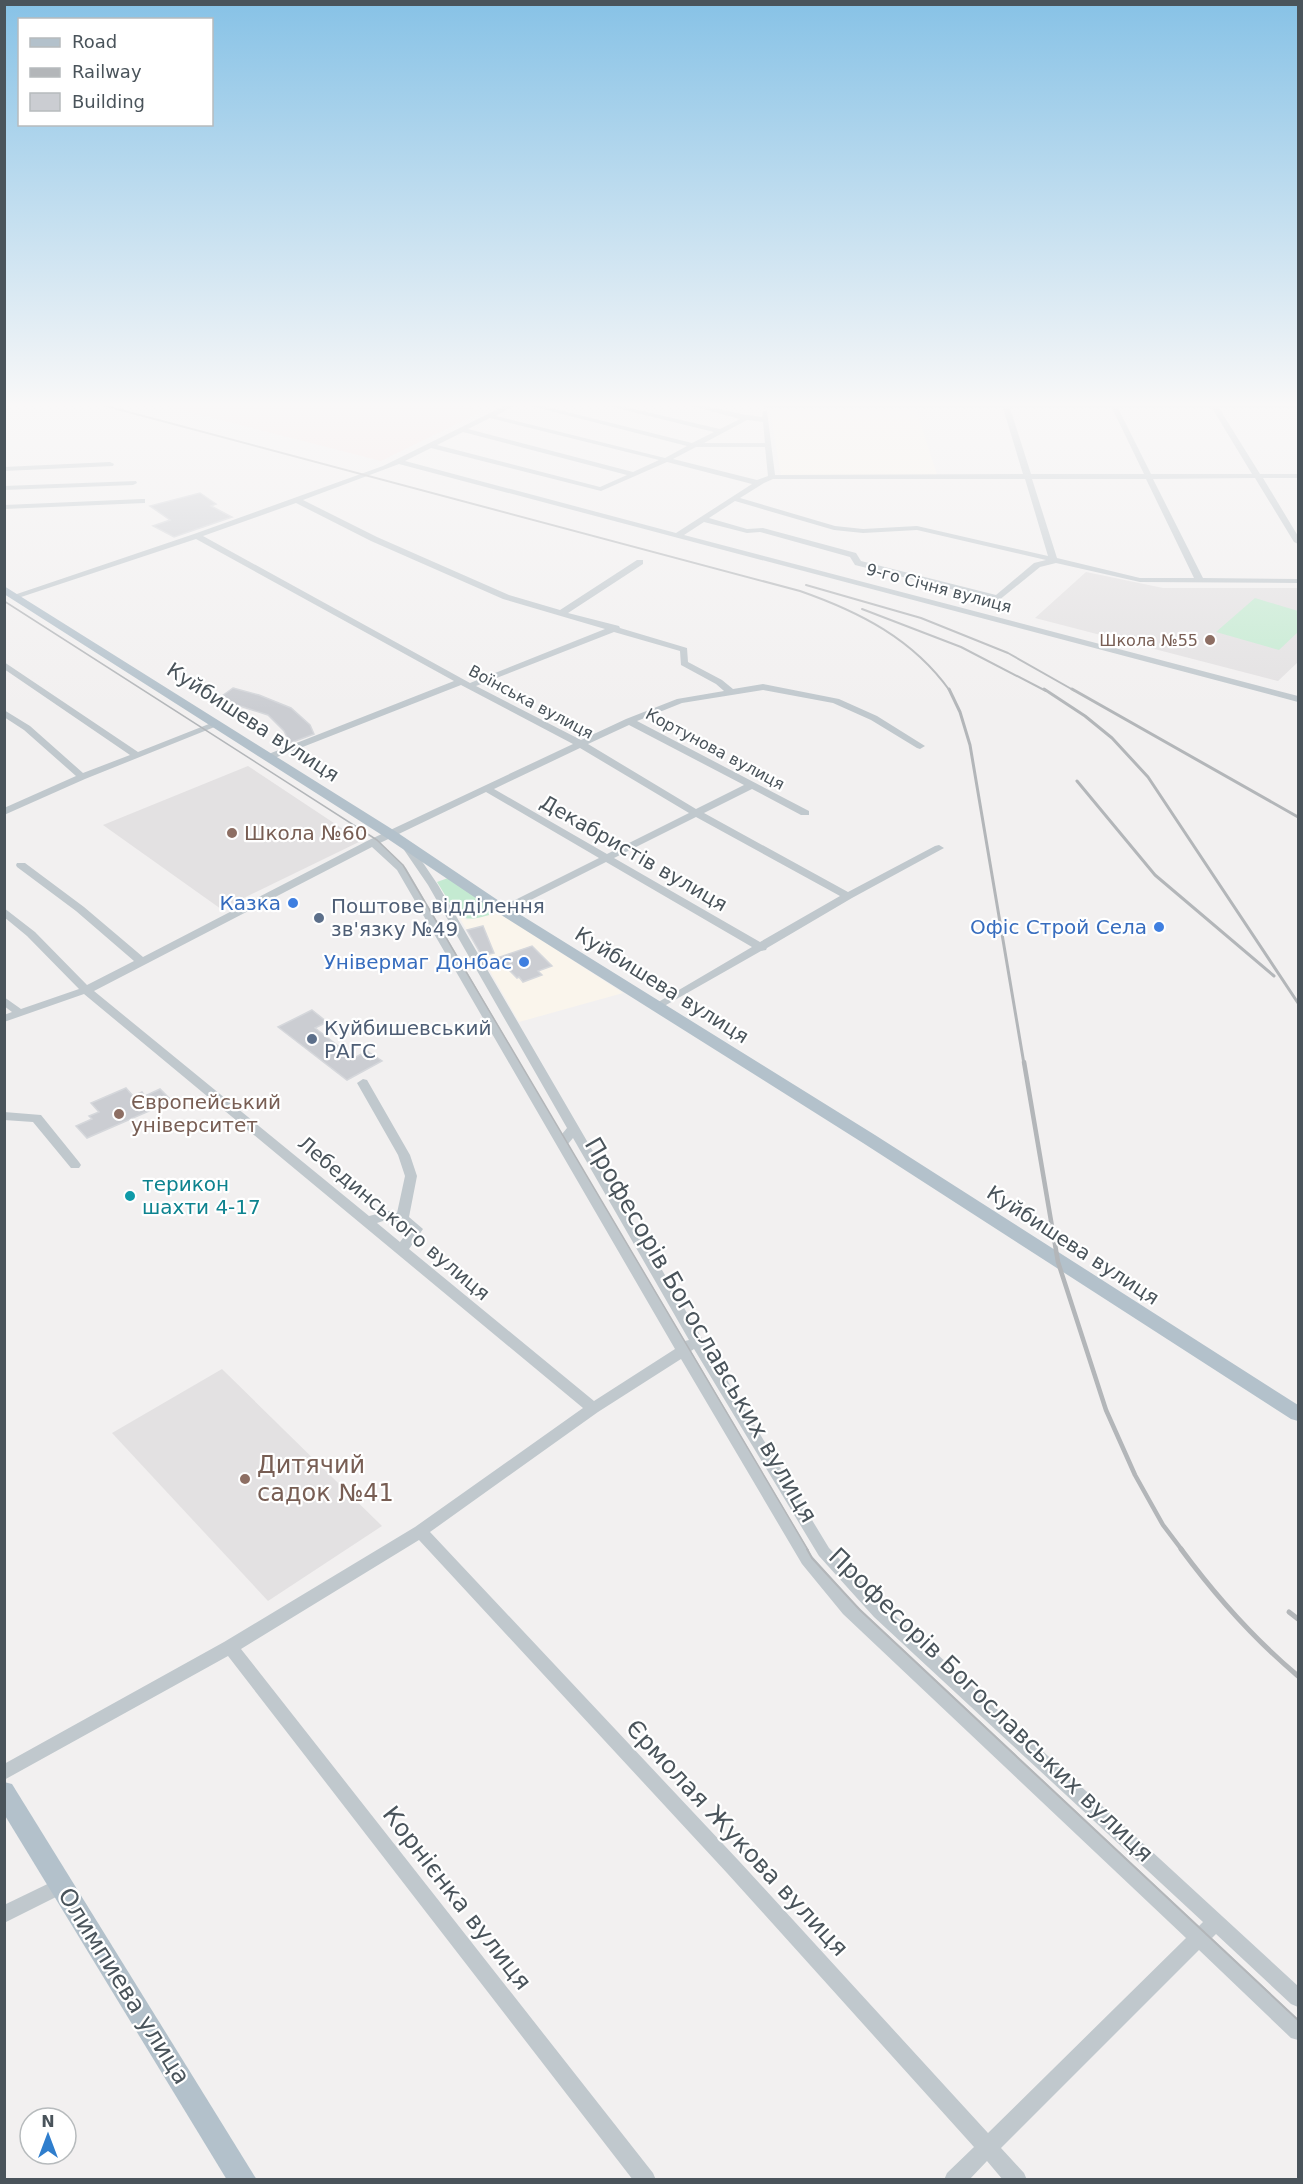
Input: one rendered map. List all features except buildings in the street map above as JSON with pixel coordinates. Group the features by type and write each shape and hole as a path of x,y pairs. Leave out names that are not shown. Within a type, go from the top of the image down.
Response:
{"main road":[{"name":"Куйбишева вулиця","path":"7,596 217,724 390,834 503,910 659,1006 1299,1414"},
{"name":"Олимпиева улица","path":"4,1792 243,2180"}],"street":[{"path":"4,507 29,506"},
{"path":"7,596 198,536 284,506"},
{"path":"308,506 374,539 506,597 684,650 684,663 719,682 730,691"},
{"name":"9-го Січня вулиця","path":"566,506 1299,699"},
{"path":"678,535 724,506"},
{"path":"759,506 834,528 863,531 917,528 1140,580 1299,581"},
{"path":"1037,506 1054,561"},
{"path":"1164,506 1200,581"},
{"path":"1277,506 1299,542"},
{"path":"702,519 747,531 759,530 853,555 858,563 999,598 1037,565 1054,561"},
{"name":"Воїнська вулиця","path":"198,536 465,684 581,744 694,812 848,896"},
{"path":"562,612 640,562"},
{"path":"269,757 616,628"},
{"path":"4,665 137,754"},
{"name":"Кортунова вулиця","path":"629,721 680,702 730,691 763,687 836,701 874,718 920,746"},
{"path":"4,713 27,728 82,777"},
{"path":"4,1018 86,990 373,842 629,721"},
{"name":"Кортунова вулиця","path":"629,721 805,813"},
{"path":"4,812 137,754 217,724"},
{"path":"503,910 694,812 750,786"},
{"name":"Декабристів вулиця","path":"487,789 762,948"},
{"path":"373,842 401,868 562,1144"},
{"name":"Професорів Богославських вулиця","path":"405,844 433,885 574,1127 807,1560 849,1609 1299,2031"},
{"path":"659,1006 848,896 939,848"},
{"path":"21,866 81,909 141,961"},
{"path":"4,911 31,934 86,990"},
{"name":"Лебединського вулиця","path":"86,990 593,1408"},
{"path":"4,1000 19,1013"},
{"path":"363,1083 404,1155 411,1176 402,1218"},
{"path":"4,1116 37,1118 75,1165"},
{"name":"Професорів Богославських вулиця","path":"574,1127 562,1144 824,1552 880,1612 1299,1998"},
{"path":"367,1221 389,1215 402,1218 416,1229 402,1250"},
{"path":"4,1773 230,1647 420,1531 593,1408 669,1361 690,1345"},
{"name":"Єрмолая Жукова вулиця","path":"420,1531 733,1867 1017,2180"},
{"name":"Корнієнка вулиця","path":"230,1647 646,2180"},
{"path":"4,1915 62,1885"},
{"path":"954,2180 1216,1921"}],"shaded area":[{"name":"Школа №55","path":"1086,572 1163,588 1298,588 1298,662 1278,681 1035,618"},
{"name":"Школа №60","path":"248,766 361,841 221,909 103,825"},
{"path":"498,912 623,993 519,1022 458,915 467,920"},
{"name":"Дитячий садок №41","path":"222,1369 382,1526 268,1601 112,1433"}],"green space":[{"path":"1255,598 1298,611 1298,632 1279,650 1216,632"},
{"path":"448,878 498,912 473,918 460,915 437,882"}],"tram line":[{"path":"4,601 377,840 403,865 808,1550"},
{"path":"807,1549 812,1558 860,1610 1298,2020"}],"railway":[{"path":"481,506 800,591 822,599 884,629 919,656 950,691"},
{"path":"806,585 921,618 1008,653 1075,691"},
{"path":"862,609 961,647 1046,691"},
{"path":"1044,689 1085,716 1112,738 1148,777 1298,1003"},
{"path":"1072,689 1298,817"},
{"path":"950,691 960,712 970,745 1024,1064"},
{"path":"1077,781 1155,875 1274,976"},
{"path":"1024,1062 1058,1262 1106,1410 1135,1475 1163,1525 1182,1550"},
{"path":"1181,1549 1236,1616 1298,1676"},
{"path":"1289,1612 1298,1619"}],"place":[{"name":"Школа №55","path":"1210,640"},
{"name":"Школа №60","path":"232,833"},
{"name":"Казка","path":"293,903"},
{"name":"Поштове відділення зв'язку №49","path":"319,918"},
{"name":"Офіс Строй Села","path":"1159,927"},
{"name":"Універмаг Донбас","path":"524,962"},
{"name":"Куйбишевський РАГС","path":"312,1039"},
{"name":"Європейський університет","path":"119,1114"},
{"name":"терикон шахти 4-17","path":"130,1196"},
{"name":"Дитячий садок №41","path":"245,1479"}]}
